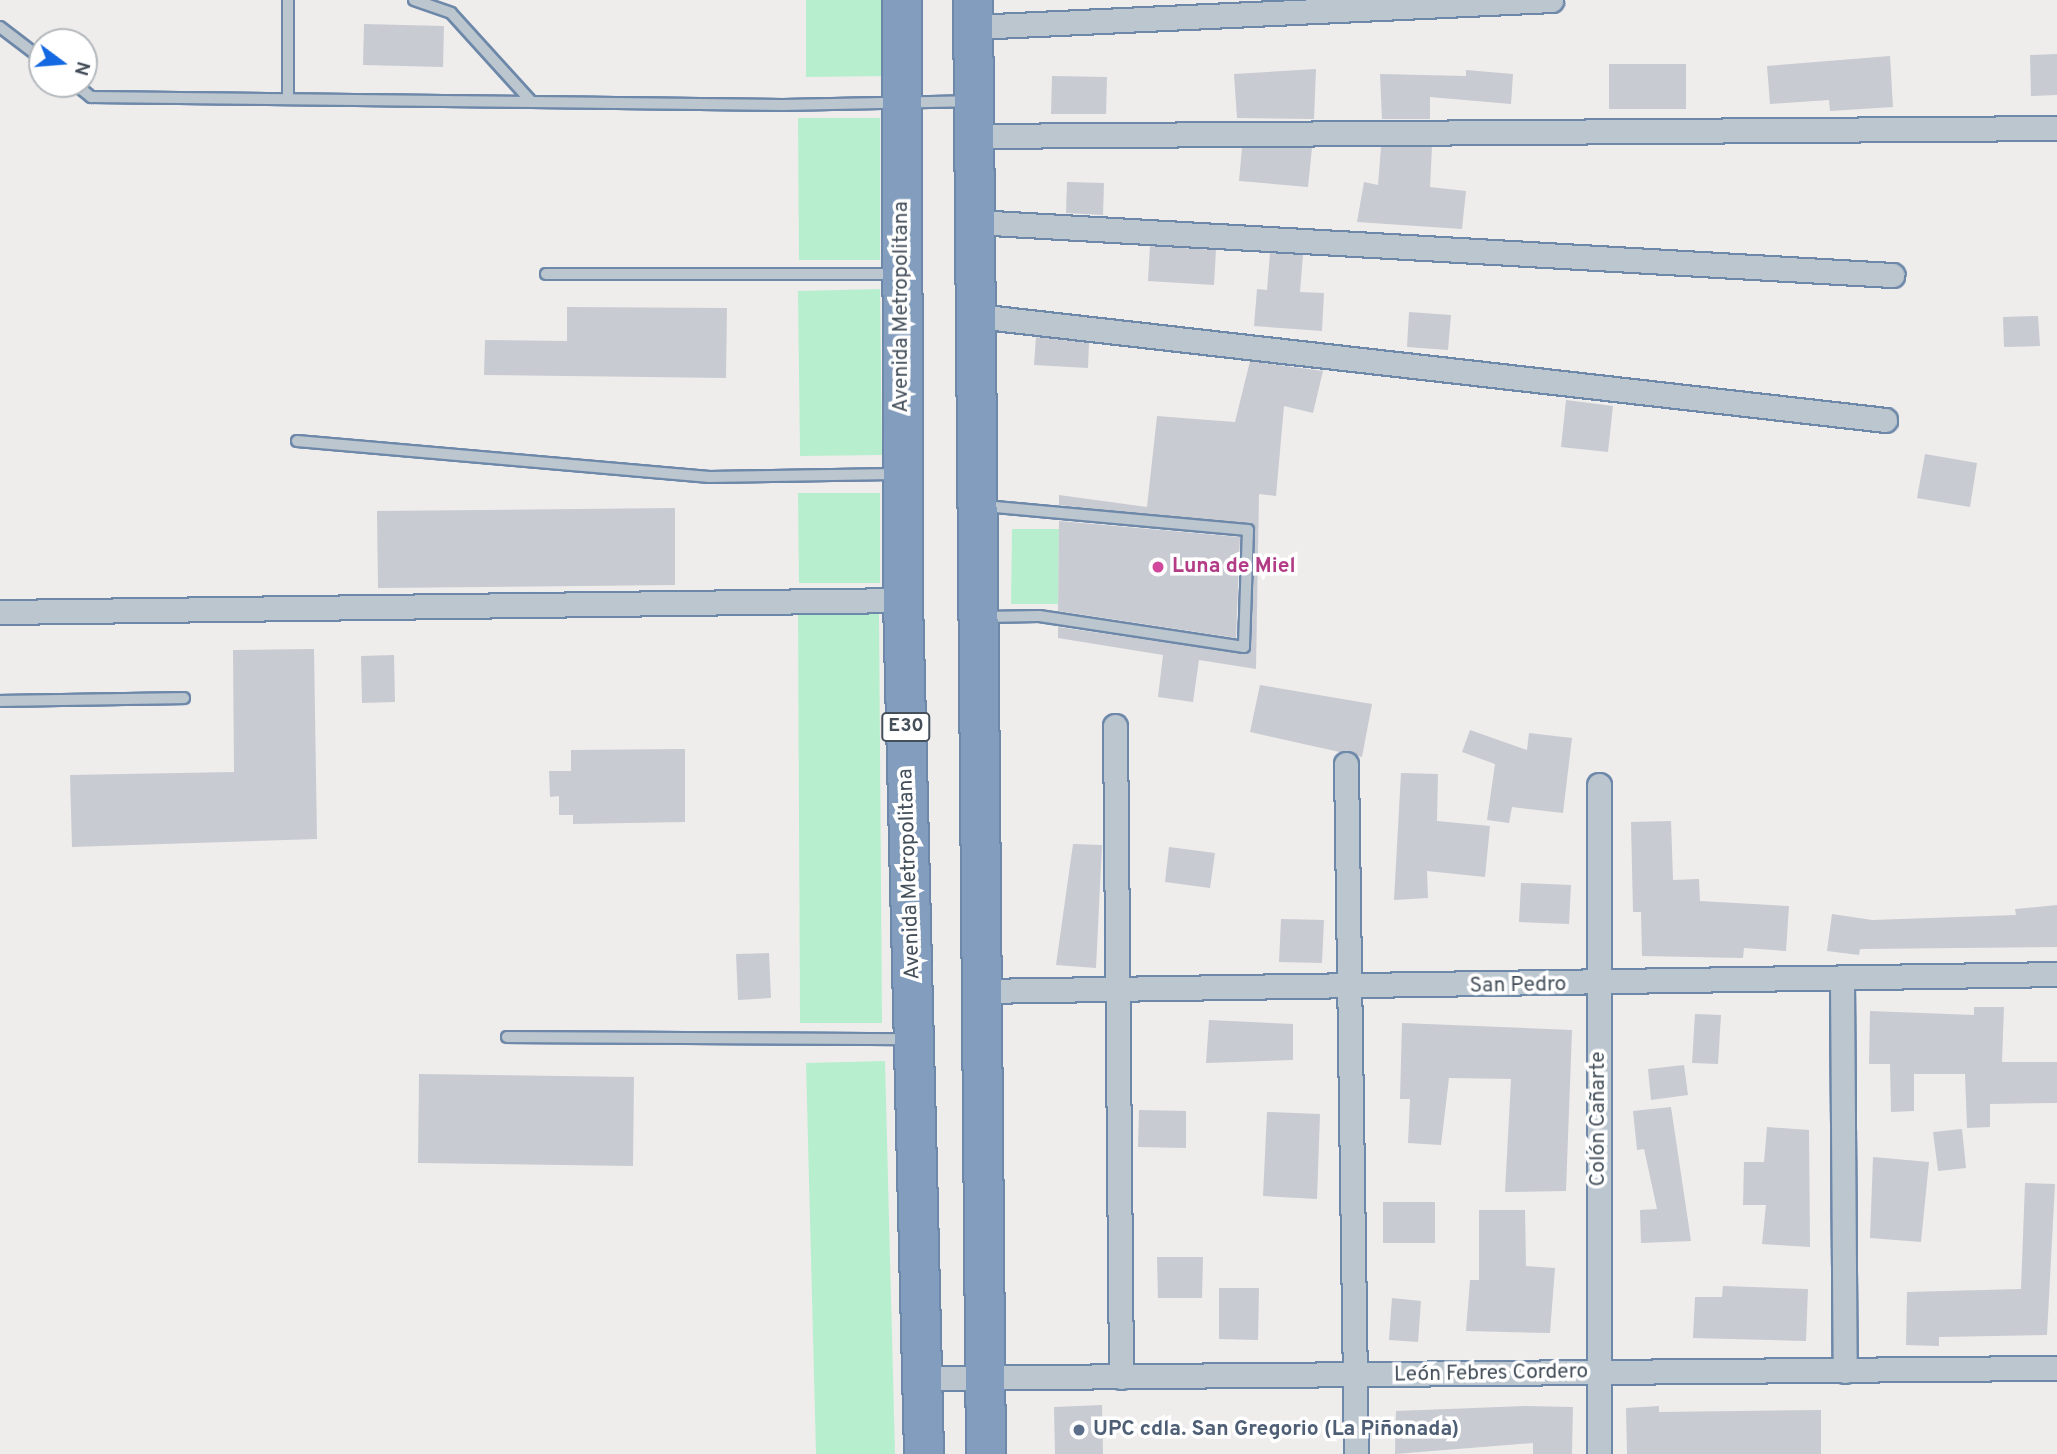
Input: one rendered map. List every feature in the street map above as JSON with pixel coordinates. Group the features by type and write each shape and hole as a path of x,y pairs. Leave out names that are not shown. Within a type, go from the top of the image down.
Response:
{"highway":[{"name":"Avenida Metropolitana","path":"902,0 902,600 925,1454"},
{"path":"973,13 977,316 979,991 986,1454"}],"street":[{"path":"973,13 1551,0"},
{"path":"973,118 2057,128"},
{"path":"975,222 1892,275"},
{"path":"977,316 1885,420"},
{"path":"0,612 902,600"},
{"path":"1115,726 1121,1377"},
{"path":"1346,764 1356,1454"},
{"name":"Colón Cañarte","path":"1599,785 1599,1454"},
{"name":"San Pedro","path":"979,991 1842,982 2057,974"},
{"path":"1842,982 1845,1371"},
{"name":"León Febres Cordero","path":"924,1378 2057,1368"}],"lane":[{"path":"288,0 288,99"},
{"path":"414,0 451,13 530,100"},
{"path":"0,27 28,48"},
{"path":"98,97 901,104 973,118"},
{"path":"546,274 903,274"},
{"path":"297,441 709,477 901,474"},
{"path":"978,506 1248,530 1244,647 1039,616 978,617"},
{"path":"0,701 184,698"},
{"path":"507,1037 915,1039"}],"green space":[{"path":"806,0 887,0 888,76 806,77"},
{"path":"798,118 880,118 880,260 799,260"},
{"path":"880,289 882,455 800,456 798,291"},
{"path":"798,493 880,493 880,583 799,583"},
{"path":"1012,529 1059,529 1058,604 1011,604"},
{"path":"879,612 882,1023 800,1023 798,613"},
{"path":"885,1061 895,1454 816,1454 806,1063"}],"building":[{"path":"364,24 444,26 443,67 363,65"},
{"path":"2057,54 2057,95 2031,96 2030,55"},
{"path":"1890,56 1893,107 1830,111 1829,100 1770,104 1767,66"},
{"path":"1609,64 1686,64 1686,109 1609,109"},
{"path":"1316,69 1314,119 1237,118 1234,74"},
{"path":"1466,70 1513,74 1511,104 1430,97 1430,119 1382,119 1380,74 1466,76"},
{"path":"1052,76 1107,77 1106,114 1051,114"},
{"path":"1381,147 1432,147 1430,187 1466,191 1462,229 1357,222 1364,182 1378,185"},
{"path":"1242,148 1312,148 1308,187 1239,181"},
{"path":"1067,182 1104,183 1103,215 1066,213"},
{"path":"1150,246 1216,250 1214,285 1148,281"},
{"path":"1270,253 1303,255 1300,292 1324,293 1322,331 1254,326 1257,289 1267,290"},
{"path":"567,307 727,308 726,378 484,375 485,340 567,341"},
{"path":"1409,312 1451,315 1448,350 1407,347"},
{"path":"2038,316 2040,346 2004,347 2003,317"},
{"path":"1036,337 1089,343 1088,368 1034,365"},
{"path":"1250,361 1323,371 1313,413 1284,406 1276,496 1259,494 1256,669 1199,660 1193,702 1158,697 1163,655 1058,638 1058,627 1248,654 1255,527 1059,505 1059,495 1147,507 1157,416 1235,422"},
{"path":"1566,400 1613,406 1608,452 1561,447"},
{"path":"1925,454 1977,463 1970,507 1917,498"},
{"path":"675,508 675,585 378,588 377,511"},
{"path":"1059,521 1240,537 1236,638 1058,611"},
{"path":"314,649 317,839 72,847 70,775 234,772 233,650"},
{"path":"394,655 395,702 362,703 361,656"},
{"path":"1260,685 1372,704 1362,757 1250,732"},
{"path":"1470,730 1527,750 1529,733 1572,738 1563,813 1512,807 1509,823 1487,820 1495,764 1462,752"},
{"path":"685,749 685,822 573,824 573,815 559,815 559,796 550,797 549,771 571,771 571,750"},
{"path":"1401,773 1438,774 1437,821 1490,826 1485,877 1427,871 1428,898 1394,900"},
{"path":"1671,821 1673,880 1699,879 1700,901 1789,906 1786,951 1744,948 1743,958 1642,956 1641,912 1633,912 1631,822"},
{"path":"1073,844 1102,845 1096,968 1056,965"},
{"path":"1169,847 1215,853 1210,888 1165,882"},
{"path":"1521,883 1571,885 1569,924 1519,922"},
{"path":"2057,905 2057,947 1860,949 1859,955 1827,951 1832,914 1872,920 2016,915 2015,909"},
{"path":"1281,919 1324,920 1322,963 1279,962"},
{"path":"769,953 771,998 738,1000 736,954"},
{"path":"1974,1007 2004,1007 2002,1062 2057,1062 2057,1103 1990,1104 1990,1127 1967,1128 1965,1074 1914,1074 1914,1111 1891,1112 1890,1064 1869,1064 1870,1011 1974,1015"},
{"path":"1695,1014 1721,1015 1718,1064 1692,1063"},
{"path":"1209,1020 1293,1024 1293,1060 1206,1063"},
{"path":"1402,1023 1572,1030 1566,1191 1505,1192 1511,1079 1449,1078 1441,1145 1408,1143 1410,1099 1400,1099"},
{"path":"1684,1065 1688,1095 1651,1100 1648,1069"},
{"path":"419,1074 634,1077 633,1166 418,1163"},
{"path":"1671,1107 1691,1241 1641,1243 1640,1210 1657,1209 1644,1149 1637,1150 1633,1111"},
{"path":"1139,1110 1186,1111 1186,1148 1138,1147"},
{"path":"1267,1112 1320,1114 1317,1199 1263,1196"},
{"path":"1767,1127 1809,1130 1810,1247 1762,1244 1766,1205 1743,1205 1744,1162 1764,1162"},
{"path":"1962,1129 1966,1168 1938,1171 1933,1132"},
{"path":"1873,1157 1929,1162 1921,1242 1870,1238"},
{"path":"2025,1183 2055,1184 2047,1335 1939,1337 1939,1346 1906,1345 1907,1292 2021,1289"},
{"path":"1383,1202 1435,1202 1435,1243 1383,1243"},
{"path":"1479,1210 1525,1210 1526,1266 1555,1268 1550,1333 1466,1331 1470,1280 1479,1280"},
{"path":"1157,1257 1203,1257 1202,1298 1158,1298"},
{"path":"1723,1286 1808,1289 1806,1341 1693,1338 1695,1297 1722,1297"},
{"path":"1219,1288 1259,1288 1258,1340 1219,1339"},
{"path":"1392,1298 1421,1301 1418,1342 1389,1340"},
{"name":"UPC cdla. San Gregorio (La Piñonada)","path":"1102,1405 1103,1454 1055,1454 1054,1407"},
{"path":"1659,1406 1659,1412 1821,1410 1821,1454 1627,1454 1626,1408"},
{"path":"1573,1407 1572,1454 1533,1454 1533,1443 1395,1454 1396,1411"}],"place":[{"name":"Luna de Miel","path":"1158,567"},
{"name":"UPC cdla. San Gregorio (La Piñonada)","path":"1079,1430"}]}
